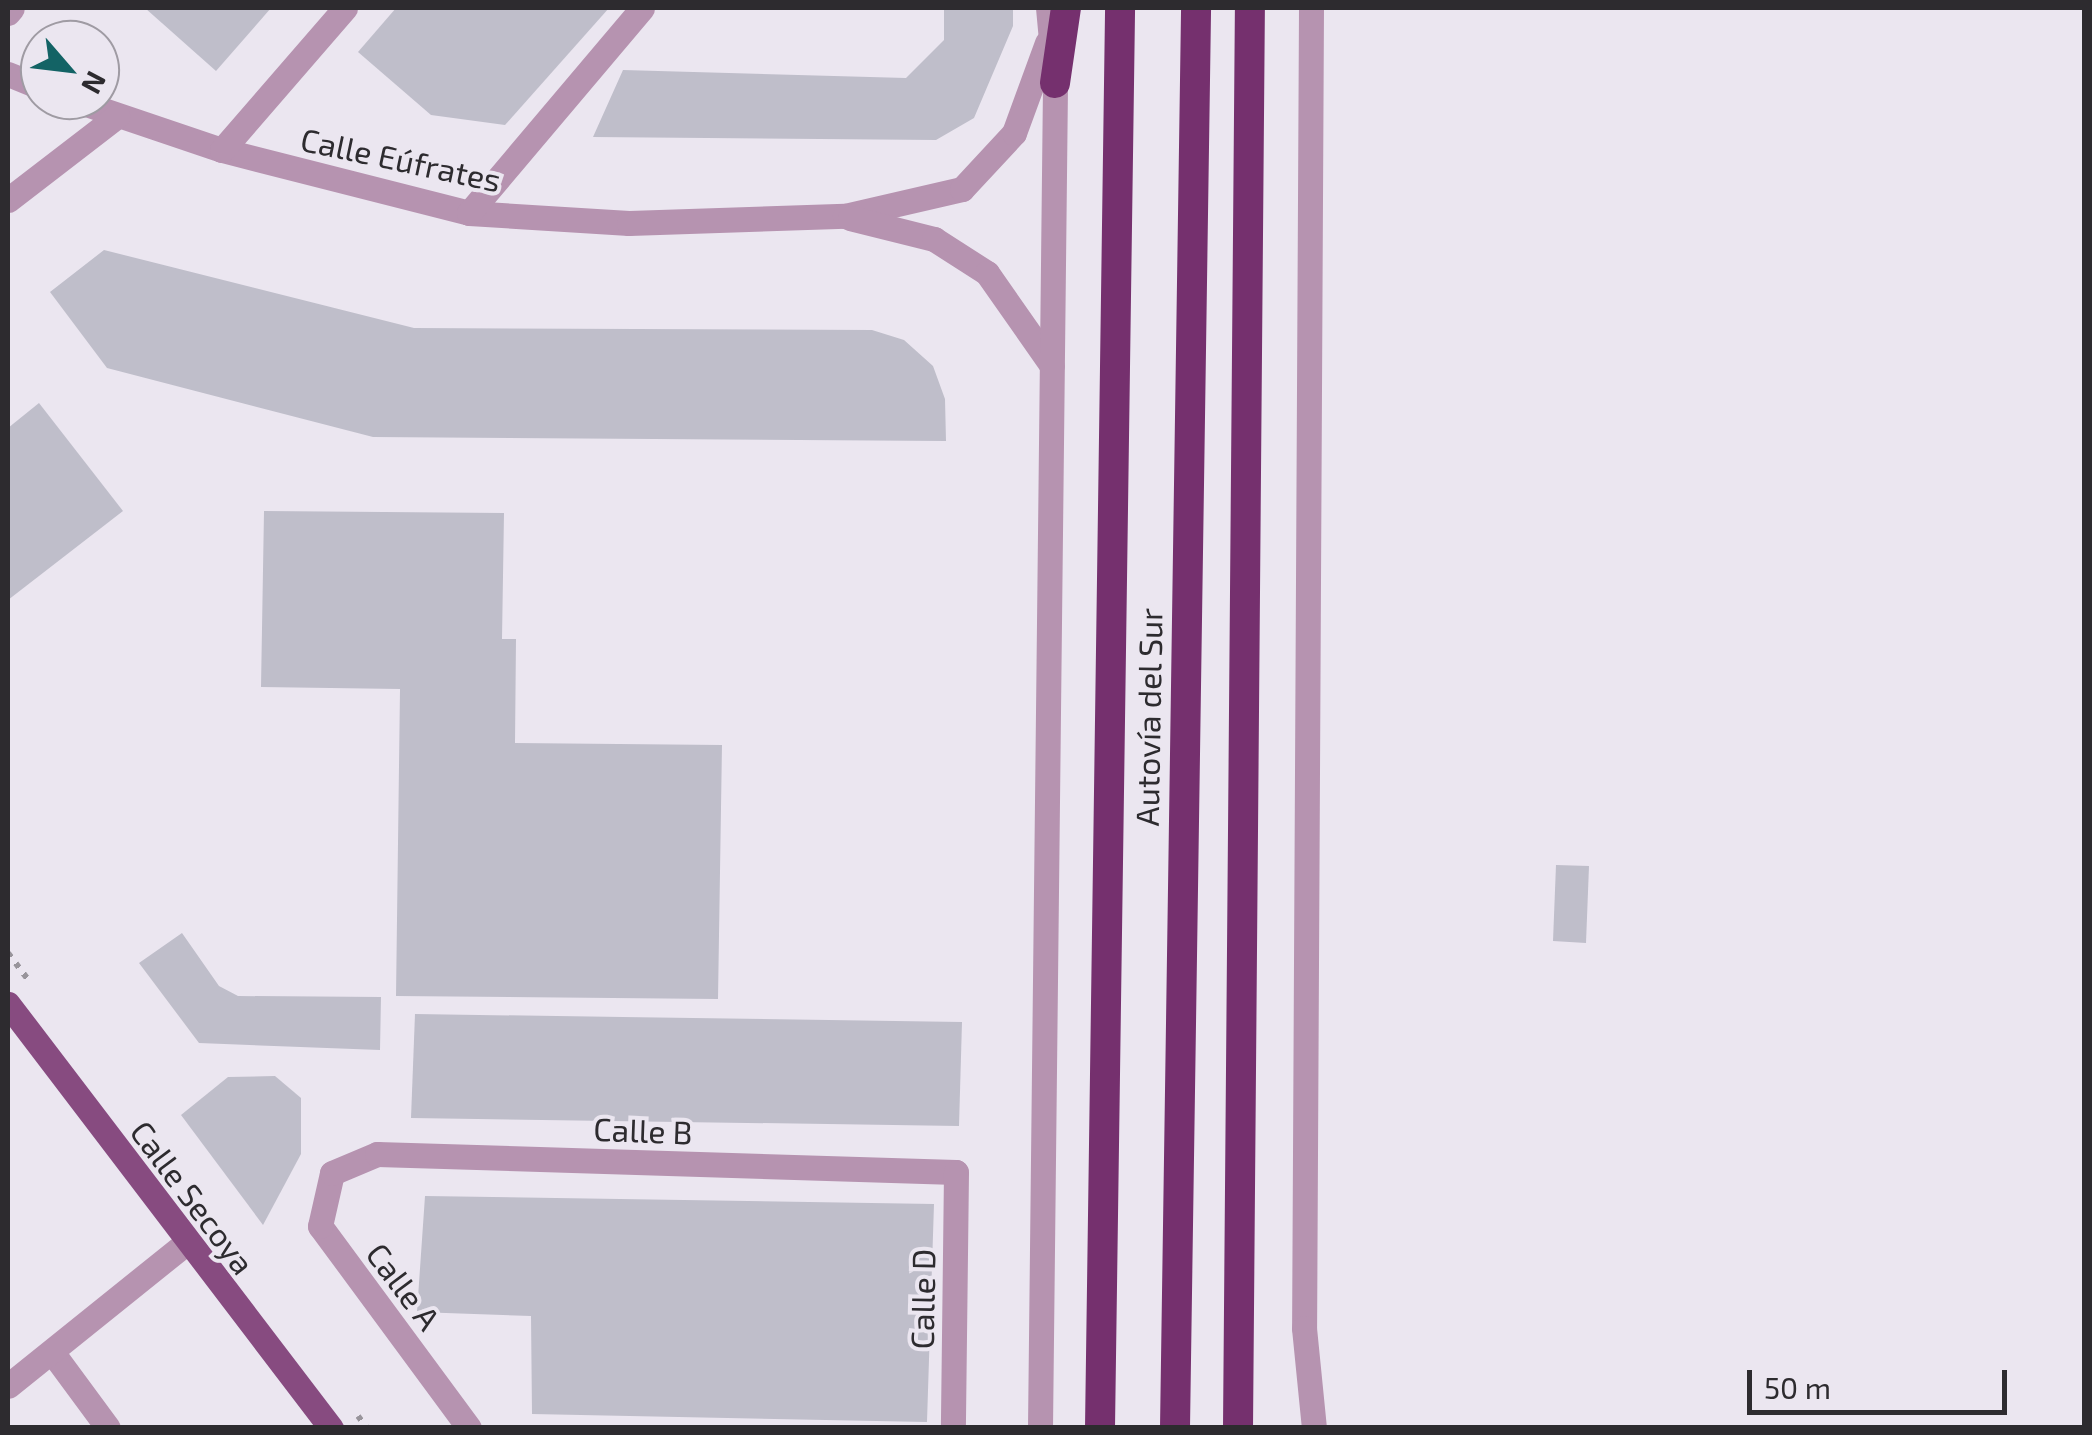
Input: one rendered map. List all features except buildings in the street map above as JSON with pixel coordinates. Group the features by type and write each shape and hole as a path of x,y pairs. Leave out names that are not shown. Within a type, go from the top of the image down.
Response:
{"highway":[{"path":"1055,82 1066,8"},
{"name":"Autovía del Sur","path":"1100,1428 1120,8"},
{"name":"Autovía del Sur","path":"1175,1428 1196,8"},
{"path":"1238,1428 1250,8"}],"main road":[{"name":"Calle Secoya","path":"8,1004 186,1243 331,1428"}],"street":[{"path":"222,150 345,8"},
{"path":"469,213 642,8"},
{"path":"1040,1428 1055,82 1047,43 1048,8"},
{"path":"1310,8 1304,1328 1314,1428"},
{"path":"845,216 962,189 1014,132 1047,43"},
{"name":"Calle Eúfrates","path":"120,117 222,150 469,213 629,224 845,216"},
{"path":"8,200 112,120"},
{"path":"845,216 934,239 987,272 1052,366"},
{"name":"Calle B","path":"332,1173 377,1154 956,1172"},
{"name":"Calle D","path":"953,1428 956,1172"},
{"name":"Calle A","path":"332,1173 320,1226 469,1428"},
{"path":"8,1386 186,1243"},
{"path":"52,1352 108,1428"}]}
